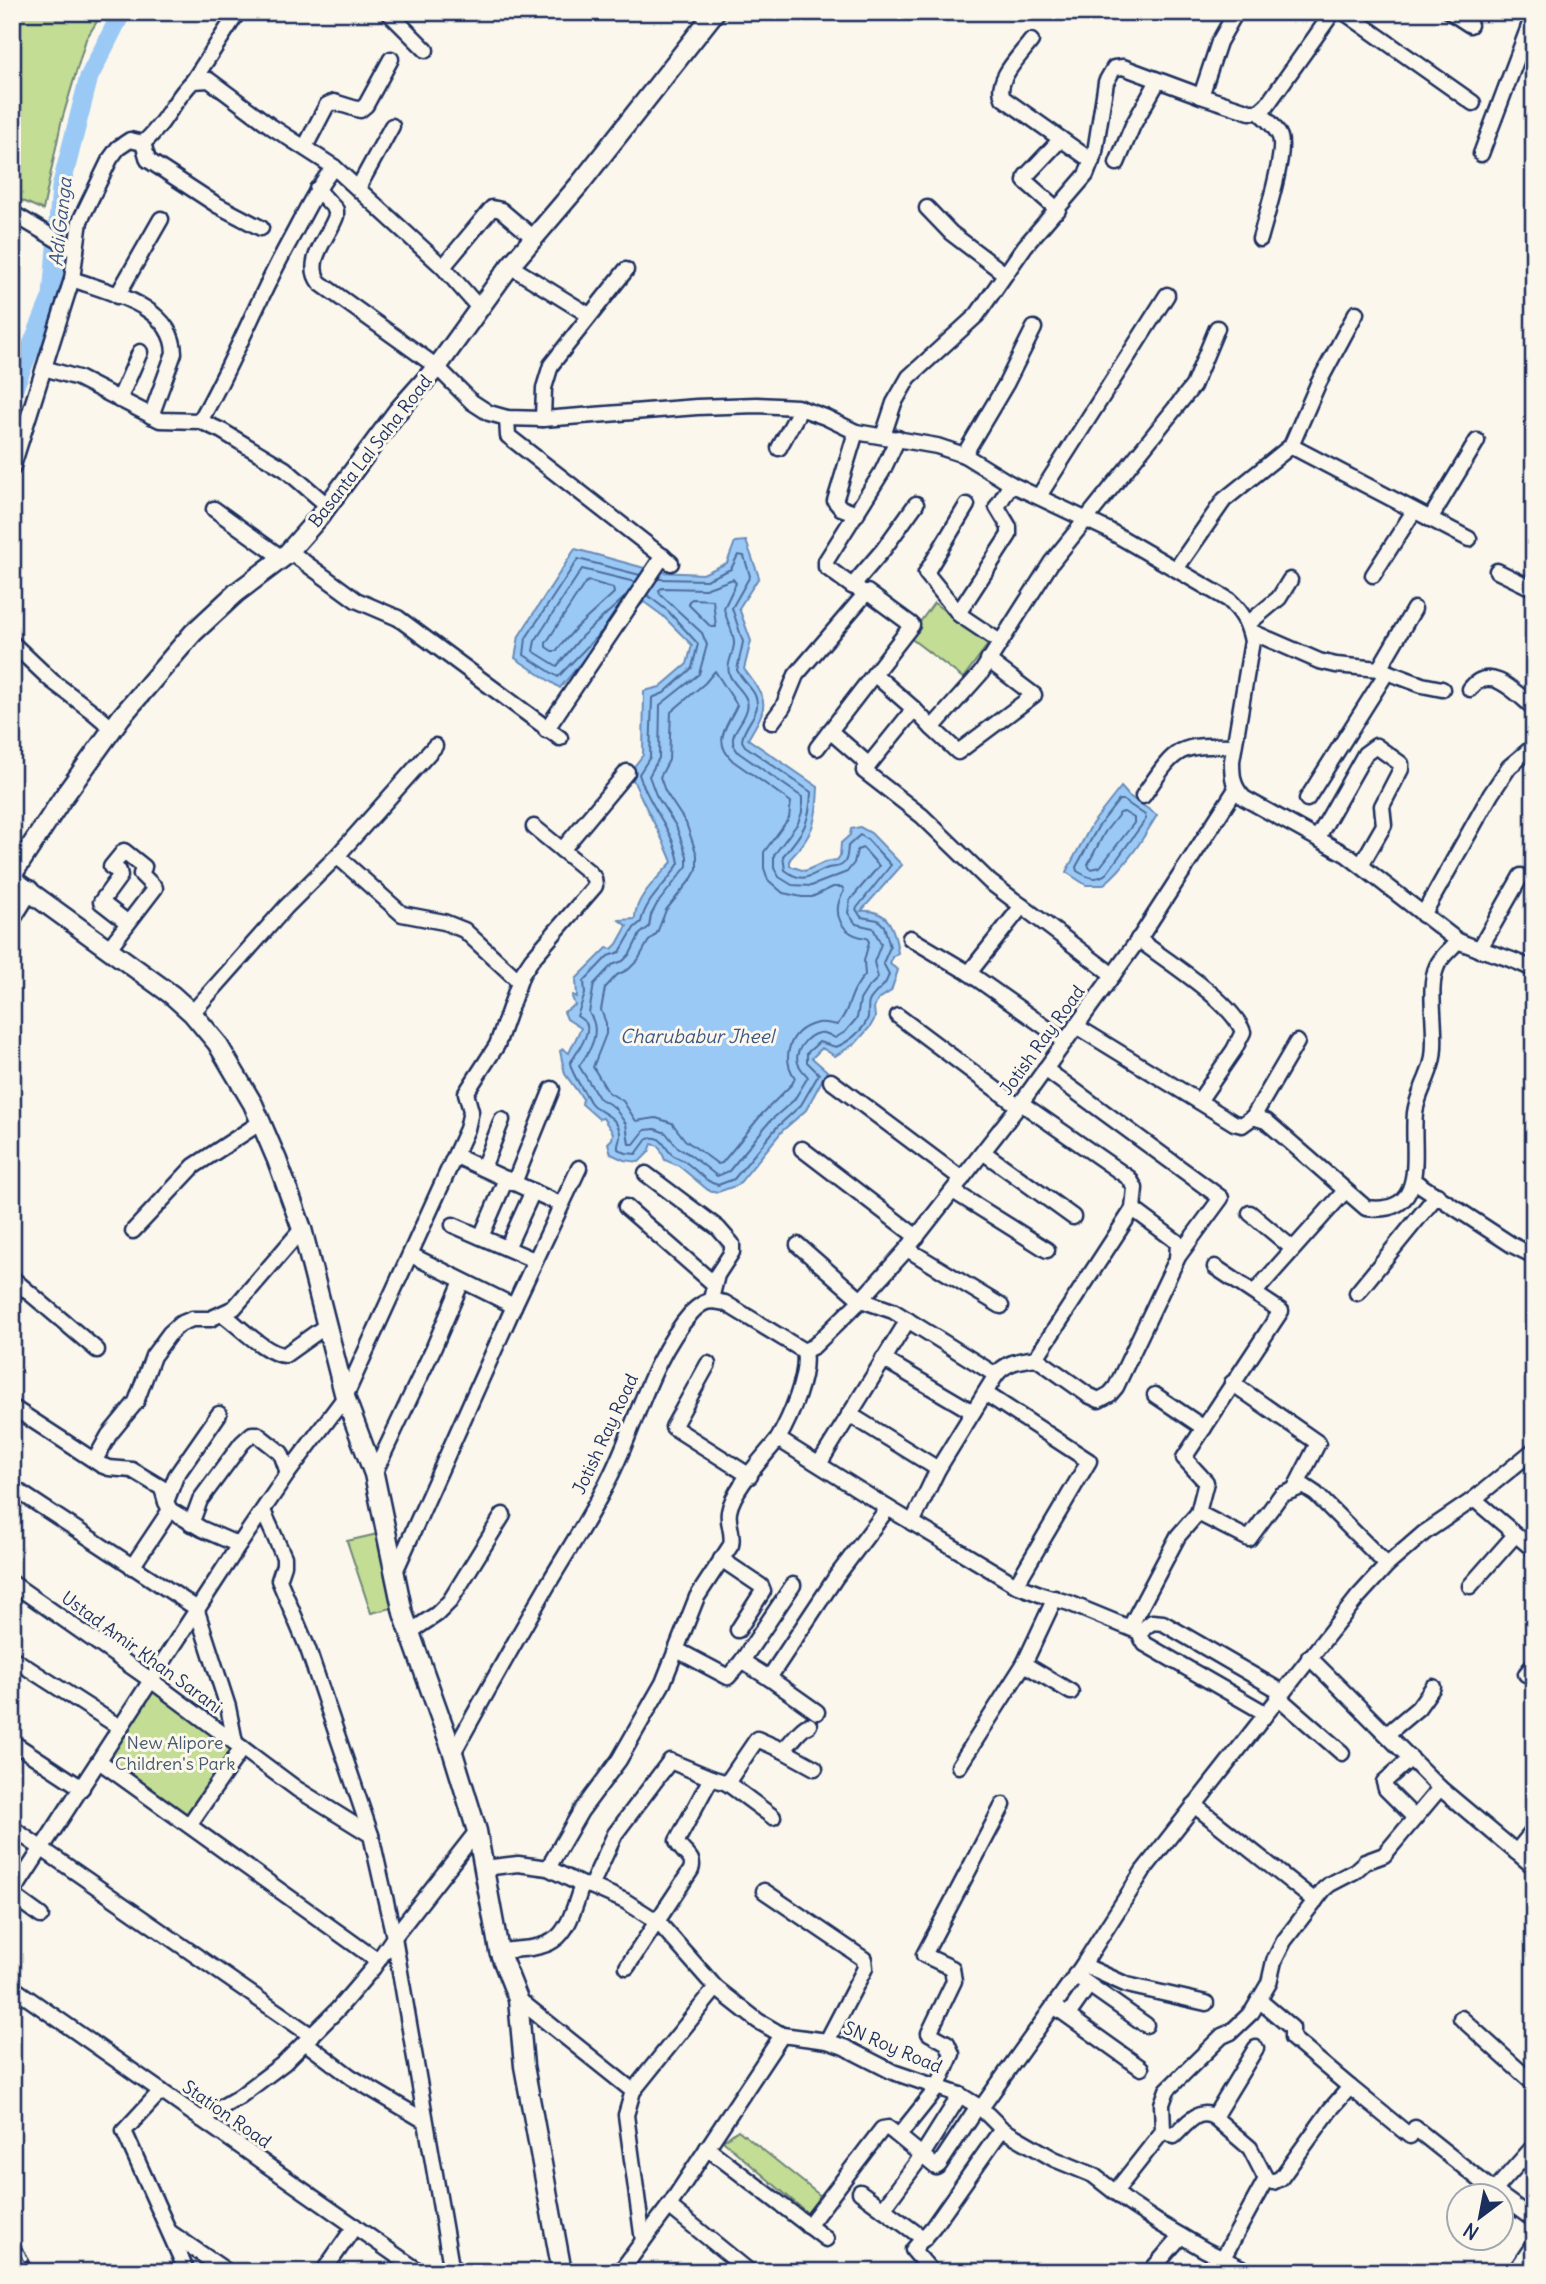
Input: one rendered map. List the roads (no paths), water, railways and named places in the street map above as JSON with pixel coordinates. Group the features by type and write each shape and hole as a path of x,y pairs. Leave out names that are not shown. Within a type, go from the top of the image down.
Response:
{"main road":[{"name":"Basanta Lal Saha Road","path":"12,877 62,799 147,685 193,633 236,593 286,555 328,506 397,412 437,367 510,266 579,186 715,12"},
{"path":"12,877 172,995 191,1013 217,1044 261,1122 302,1229 345,1397 374,1474 394,1574 410,1632 453,1753 477,1831 499,1951 518,1999 524,2066 562,2272"},
{"path":"12,917 29,890"}],"street":[{"path":"142,143 154,134 238,12"},
{"path":"388,12 426,50"},
{"path":"1200,96 1219,42 1236,12"},
{"path":"883,436 894,403 909,377 971,322 1035,234 1086,175 1099,135 1104,93 1114,68 1123,66 1200,96 1250,112 1259,112 1267,105 1332,12"},
{"path":"1344,12 1473,103"},
{"path":"1450,12 1470,25"},
{"path":"1481,154 1534,14"},
{"path":"1031,41 1000,85 1003,98 1092,161"},
{"path":"305,147 327,105 334,102 360,110 366,105 391,59"},
{"path":"192,80 209,80 272,127 334,167 443,267 480,309"},
{"path":"1118,163 1133,125 1157,81"},
{"path":"1259,112 1272,124 1280,135 1281,142 1277,171 1260,239"},
{"path":"358,188 391,126"},
{"path":"1058,210 1025,181 1026,176 1061,139"},
{"path":"12,469 73,275 80,221 110,159 124,142 130,140 142,143"},
{"path":"142,143 148,160 217,205 261,228"},
{"path":"200,421 236,354 272,272 317,189 334,167"},
{"path":"317,189 336,209 336,216 315,258 314,276 320,284 437,367 472,402 481,407 507,418 542,419 698,407 757,405 801,408 856,432 898,438 964,455 1011,484 1086,518 1229,600 1240,610 1249,627 1252,641 1234,746 1232,776 1236,789 1244,798 1318,837 1361,865 1458,941 1520,962 1534,970"},
{"path":"443,267 492,208 501,210 534,238"},
{"path":"928,208 971,249 1005,274"},
{"path":"12,213 74,251"},
{"path":"117,296 161,219"},
{"path":"510,266 589,315"},
{"path":"542,419 544,387 551,365 626,270"},
{"path":"73,275 155,315 169,332 174,353 151,416"},
{"path":"1039,496 1167,295"},
{"path":"1176,569 1224,500 1291,446 1318,384 1356,313"},
{"path":"964,455 1006,384 1034,328"},
{"path":"932,728 981,673 1051,563 1193,386 1217,328"},
{"path":"119,400 140,352"},
{"path":"44,368 78,378 160,420 200,421 222,431 285,469 328,506"},
{"path":"419,387 439,382 463,391"},
{"path":"779,448 801,408"},
{"path":"507,418 508,436 667,560 546,730"},
{"path":"856,432 835,501 841,508 857,514"},
{"path":"817,748 912,625 867,592 852,586 826,567 826,561 882,472 898,438"},
{"path":"1430,519 1477,441"},
{"path":"1291,446 1469,539"},
{"path":"960,615 961,609 1009,535 1009,527 997,507 1011,484"},
{"path":"852,586 883,550 916,504"},
{"path":"967,505 926,573 960,615 1000,642"},
{"path":"214,509 356,600 398,618 560,738"},
{"path":"1373,575 1414,511"},
{"path":"1497,570 1534,589"},
{"path":"1249,627 1279,598 1290,580"},
{"path":"772,722 783,707 796,675 867,592"},
{"path":"1307,799 1383,671 1414,609"},
{"path":"1249,627 1319,661 1383,671 1442,689"},
{"path":"12,643 51,681 113,729"},
{"path":"874,674 958,752 1034,695 988,660"},
{"path":"1469,690 1476,681 1490,678 1534,708"},
{"path":"914,709 864,771 922,816 990,882 1113,975"},
{"path":"830,731 869,765"},
{"path":"191,1013 435,746"},
{"path":"1143,796 1166,764 1183,749 1234,746"},
{"path":"1318,837 1365,754 1376,746 1381,748 1396,758 1401,769 1382,806 1384,825 1361,865"},
{"path":"1423,915 1490,794 1509,767 1534,746"},
{"path":"562,850 627,772"},
{"name":"Jotish Ray Road","path":"804,1351 814,1346 861,1300 912,1243 958,1185 1113,975 1236,789"},
{"path":"41,1916 12,1895 239,1545 345,1397 456,1156 471,1111 466,1093 497,1045 519,981 532,959 595,886 594,878 534,827"},
{"path":"109,948 155,888 141,874 144,866 124,851 111,867 119,871 120,876 102,902 128,923"},
{"path":"337,856 402,914 444,922 464,930 519,981"},
{"path":"1479,950 1521,876"},
{"path":"969,973 1022,906"},
{"path":"910,938 969,973 1065,1041"},
{"path":"1138,939 1223,1005 1240,1025 1242,1031 1234,1050 1199,1101"},
{"path":"1253,1117 1266,1121 1366,1209 1392,1208 1403,1202 1413,1181 1416,1166 1417,1102 1433,1062 1433,977 1441,958 1458,941"},
{"path":"898,1016 1019,1104 1129,1178 1135,1188 1133,1209 1036,1358 1002,1367 938,1469 912,1523"},
{"path":"1076,1026 1234,1123 1242,1125 1253,1117 1297,1042"},
{"path":"1036,1358 1088,1395 1099,1400 1104,1398 1116,1387 1177,1259 1221,1198 1045,1069"},
{"path":"831,1082 958,1185 1047,1250"},
{"path":"481,1237 552,1089"},
{"path":"483,1168 502,1120"},
{"path":"133,1231 194,1166 261,1122"},
{"path":"802,1149 912,1243 1000,1306"},
{"path":"983,1152 1073,1217"},
{"path":"456,1156 560,1204"},
{"path":"394,1574 513,1306 579,1168"},
{"path":"548,1868 581,1811 619,1760 663,1683 697,1597 733,1535 728,1516 730,1507 778,1439 789,1418 806,1358 804,1351 725,1303 711,1299 714,1284 732,1252 732,1244 718,1228 646,1174"},
{"path":"1413,1181 1512,1245 1534,1256"},
{"path":"507,1248 533,1191"},
{"path":"1255,1292 1345,1191"},
{"path":"1357,1293 1437,1195"},
{"path":"626,1207 714,1284"},
{"path":"1133,1209 1178,1244 1177,1259"},
{"path":"1250,1213 1292,1248"},
{"path":"453,1225 534,1260"},
{"path":"95,1460 109,1435 136,1402 153,1356 170,1333 180,1324 192,1319 209,1319 234,1308 302,1229"},
{"path":"798,1245 861,1300 882,1306 908,1320 996,1376"},
{"path":"411,1255 513,1306"},
{"path":"1136,1629 1178,1536 1198,1513 1206,1482 1184,1458 1281,1311 1215,1267"},
{"path":"12,1278 97,1350"},
{"path":"374,1474 463,1281"},
{"name":"Jotish Ray Road","path":"453,1753 504,1659 610,1478 642,1398 662,1359 691,1314 701,1303 711,1299"},
{"path":"224,1314 281,1356 327,1325"},
{"path":"818,1464 908,1320"},
{"path":"883,1359 973,1412"},
{"path":"708,1364 673,1427 750,1476"},
{"path":"1232,1383 1318,1443 1294,1490"},
{"path":"985,1393 1089,1461 1016,1584"},
{"path":"1155,1395 1204,1428"},
{"path":"12,1407 109,1468 132,1470 162,1488 168,1506 191,1524 239,1545"},
{"path":"132,1567 168,1506 176,1475 219,1414"},
{"path":"849,1415 938,1469"},
{"path":"191,1524 200,1500 252,1434 257,1434 281,1453 288,1473"},
{"path":"778,1439 1016,1584 1136,1629 1145,1644 1265,1713"},
{"path":"808,2226 882,2129 888,2128 931,2165 939,2165 1079,1970 1143,1871 1309,1657 1387,1565 1424,1533 1474,1499 1534,1450"},
{"path":"1198,1513 1249,1539 1281,1495 1304,1486 1387,1565"},
{"path":"12,1487 197,1608 238,1745 189,1825"},
{"path":"1474,1499 1534,1550"},
{"path":"769,1678 836,1577 888,1508"},
{"path":"263,1511 284,1557 279,1580 308,1649 371,1835 394,1937 452,2272"},
{"path":"410,1632 438,1614 450,1601 503,1515"},
{"path":"1470,1586 1515,1535"},
{"path":"721,1559 761,1586 763,1591 738,1630"},
{"name":"Ustad Amir Khan Sarani","path":"12,1583 152,1681 297,1788 371,1835"},
{"path":"677,1650 728,1676 742,1661 793,1585"},
{"path":"959,1766 1024,1664 1055,1598"},
{"path":"1136,1629 1152,1622 1163,1623 1280,1694 1342,1753"},
{"path":"1309,1657 1440,1788 1534,1867"},
{"path":"12,1658 121,1728"},
{"path":"742,1661 817,1712"},
{"path":"1024,1664 1071,1692"},
{"path":"1387,1734 1418,1708 1433,1687"},
{"path":"782,1750 801,1728 809,1725"},
{"path":"727,1783 757,1739 815,1768"},
{"path":"12,1742 82,1788"},
{"path":"1411,1758 1384,1782 1386,1789 1415,1818"},
{"path":"99,1761 378,1961"},
{"path":"499,1951 542,1945 555,1940 564,1930 615,1834 670,1761 727,1783 773,1817"},
{"path":"627,1966 691,1870 691,1858 680,1850 677,1841 711,1778"},
{"path":"1115,2192 1163,2131 1162,2104 1167,2090 1222,2036 1231,2032 1246,2018 1269,1983 1278,1951 1290,1931 1330,1884 1355,1871 1365,1862 1384,1855 1440,1788"},
{"path":"896,2134 904,2130 937,2088 952,2054 947,2043 929,2033 954,1981 951,1968 924,1955 1003,1805"},
{"path":"1194,1805 1315,1901"},
{"path":"12,1828 309,2040 351,2077 425,2121"},
{"path":"1516,1852 1534,1830"},
{"path":"201,2119 239,2097 309,2040 378,1961 477,1831"},
{"name":"SN Roy Road","path":"484,1868 518,1864 548,1868 625,1901 658,1923 716,1988 758,2021 782,2035 827,2040 892,2072 960,2095 979,2107 1002,2129 1054,2159 1093,2175 1130,2204 1181,2236 1250,2272"},
{"path":"764,1891 864,1959 865,1968 827,2040"},
{"path":"1079,1970 1089,1985 1146,2025"},
{"path":"1079,1970 1127,1985 1206,2003"},
{"path":"1068,2015 1089,1985"},
{"name":"Station Road","path":"12,1987 420,2272"},
{"path":"643,2241 626,2115 633,2091 716,1988"},
{"path":"518,1999 633,2091"},
{"path":"1259,2000 1292,2028 1293,2038 1410,2136 1415,2128 1483,2182"},
{"path":"1054,2006 1141,2068"},
{"path":"1461,2018 1534,2084"},
{"path":"620,2272 669,2206 782,2035"},
{"path":"1214,2117 1256,2048"},
{"path":"1163,2131 1174,2136 1199,2113 1207,2112 1250,2148 1266,2179 1273,2182 1281,2178 1350,2087"},
{"path":"162,2091 124,2131 187,2272"},
{"path":"883,2209 921,2157 960,2095"},
{"path":"932,2272 913,2250 925,2239 1002,2129"},
{"path":"1502,2182 1534,2146"},
{"path":"707,2148 826,2239"},
{"path":"1223,2258 1266,2179"},
{"path":"860,2192 925,2239"},
{"path":"669,2206 750,2272"},
{"path":"1514,2206 1534,2220"},
{"path":"323,2272 355,2227"},
{"path":"170,2232 228,2272"},
{"path":"1150,2272 1181,2236"},
{"path":"1515,2272 1534,2244"}],"water":[{"name":"Charubabur Jheel","path":"746,541 759,577 739,608 751,641 744,669 762,696 763,703 760,718 748,739 818,787 812,827 804,843 790,859 790,866 805,871 837,860 841,843 850,835 851,829 860,827 871,833 902,865 861,911 878,913 889,922 898,953 892,957 890,964 898,970 891,991 879,999 874,1007 875,1018 856,1043 835,1056 822,1048 812,1058 827,1071 806,1110 782,1131 738,1185 718,1192 708,1190 679,1166 665,1160 659,1146 652,1144 649,1152 639,1162 624,1160 611,1154 608,1143 613,1133 603,1118 599,1119 582,1104 583,1099 565,1074 560,1051 563,1049 569,1053 581,1028 567,1019 564,1012 575,1005 572,997 577,997 576,979 607,948 612,949 617,944 627,926 619,920 635,919 643,896 672,862 630,772 643,755 644,691 660,687 687,664 692,645 663,616 644,602 594,647 560,688 515,658 519,636 575,549 659,572 703,574 727,563 735,542"},
{"path":"1121,787 1129,796 1157,815 1133,853 1111,878 1103,885 1086,885 1066,872 1092,824"}],"waterway":[{"name":"Adi Ganga","path":"12,393 52,296 61,187 89,77 122,12"}],"railway":[{"path":"12,2233 32,2272"}],"park label":[{"name":"New Alipore Children's Park","path":"175,1752"}]}
